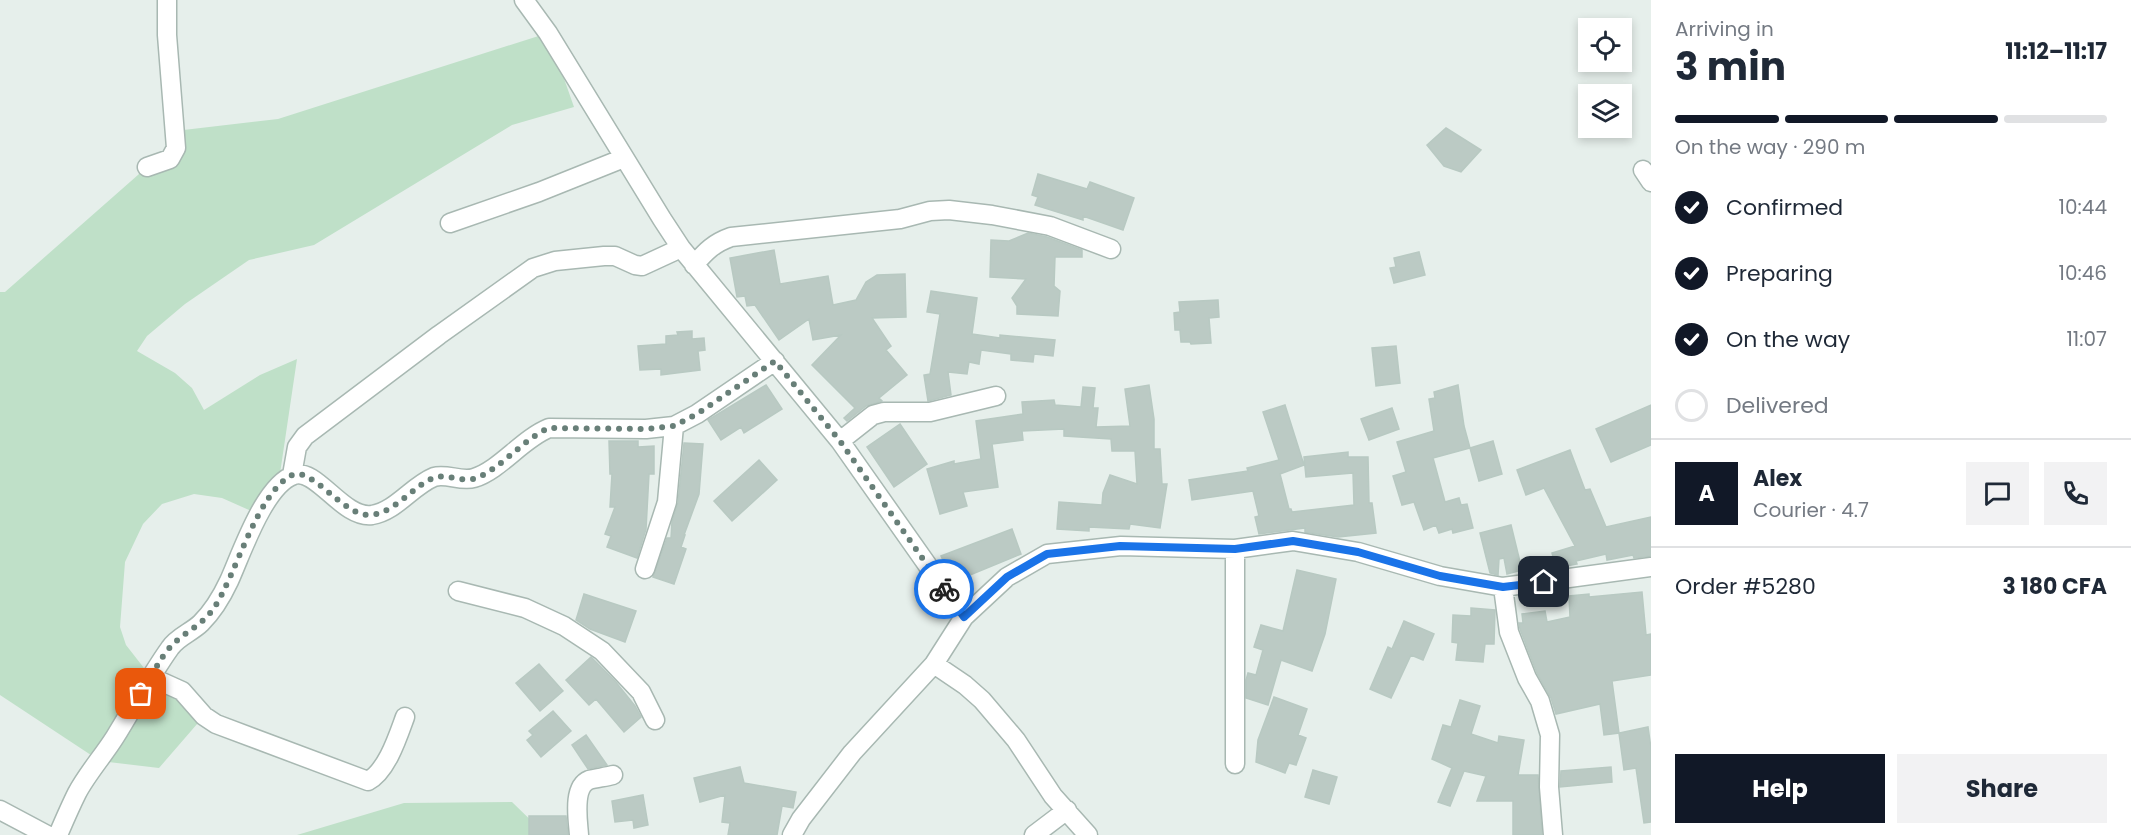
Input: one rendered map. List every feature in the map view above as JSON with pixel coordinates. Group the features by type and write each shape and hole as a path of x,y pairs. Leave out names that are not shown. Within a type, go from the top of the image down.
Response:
{"street":[{"path":"147,167 170,159 176,148 167,35 167,0"},
{"path":"524,0 548,33 681,248 840,441 964,617"},
{"path":"450,223 539,192 624,158"},
{"path":"694,265 708,248 731,237 900,219 930,211 949,210 1050,226 1111,249"},
{"path":"292,475 297,447 305,436 439,335 533,268 555,261 604,256 615,256 642,266 681,248"},
{"path":"58,835 77,792 100,761 171,646 200,624 214,609 258,514 278,487 292,475 301,474 310,478 350,509 372,515 393,505 435,477 472,479 484,474 538,433 549,428 646,429 674,426 697,414 775,361"},
{"path":"840,441 873,415 884,412 930,412 996,396"},
{"path":"645,569 667,502 674,426"},
{"path":"792,835 801,819 852,753 934,664 964,617 1007,577 1047,554 1120,546 1235,549 1293,541 1358,552 1440,576 1503,587 1651,567"},
{"path":"1235,549 1235,764"},
{"path":"1503,587 1509,632 1527,678 1540,701 1550,735 1549,787 1552,835"},
{"path":"458,591 525,608 564,626 602,651 641,692 655,720"},
{"path":"934,664 982,700 1016,740 1053,796 1088,835"},
{"path":"152,677 182,691 204,716 216,724 368,781 376,777 396,741 405,717"},
{"path":"579,835 579,793 582,785 588,781 613,776"},
{"path":"0,810 47,835"},
{"path":"1034,835 1067,810"}],"green space":[{"path":"548,33 574,107 512,125 314,245 249,260 185,304 147,336 137,351 175,373 192,388 204,410 260,375 297,359 278,487 258,514 222,498 194,494 162,504 143,524 125,562 120,627 126,645 151,677 204,716 159,768 100,761 0,695 0,292 5,292 147,167 170,159 175,131 278,119"},
{"path":"512,802 546,835 297,835 404,803"}],"building":[{"path":"1446,128 1481,150 1461,172 1444,166 1427,145"},
{"path":"1038,174 1087,189 1090,182 1134,198 1123,230 1083,216 1083,220 1035,205 1038,197 1032,195"},
{"path":"1028,233 1047,237 1082,250 1082,257 1055,257 1054,286 1060,291 1058,316 1017,314 1017,306 1012,298 1026,279 990,277 991,240 1009,241"},
{"path":"774,250 780,284 828,276 833,305 856,300 866,282 877,275 905,274 906,317 872,318 891,346 886,350 907,375 879,398 882,401 866,406 847,421 844,418 855,408 812,365 841,335 813,340 809,319 779,340 755,305 747,306 745,296 737,297 730,258"},
{"path":"1419,252 1425,275 1394,283 1390,268 1396,267 1394,258"},
{"path":"931,291 977,298 972,334 1000,338 1000,335 1055,340 1053,356 1034,354 1033,362 1011,360 1011,354 981,350 979,364 969,362 967,374 948,372 951,395 928,401 924,375 930,374 940,314 927,312"},
{"path":"1218,300 1219,317 1209,318 1211,343 1181,342 1180,330 1175,330 1174,313 1180,312 1179,302"},
{"path":"692,331 692,339 704,338 705,350 698,351 700,370 661,375 661,369 640,370 638,346 666,344 666,336 678,335 677,332"},
{"path":"1396,346 1400,383 1376,386 1372,348"},
{"path":"766,385 782,409 744,433 741,427 721,440 708,420"},
{"path":"1149,385 1154,419 1154,449 1160,449 1162,484 1167,484 1160,528 1130,524 1129,529 1089,527 1089,531 1057,529 1059,502 1102,505 1103,493 1110,475 1137,484 1135,451 1112,451 1111,439 1064,436 1064,429 1022,431 1023,440 992,444 998,487 963,492 967,506 940,514 927,469 954,461 954,464 981,459 976,421 1023,414 1022,402 1054,400 1055,405 1081,407 1083,387 1095,388 1093,408 1098,408 1096,427 1130,426 1125,389"},
{"path":"1458,385 1470,448 1433,458 1445,502 1459,498 1461,505 1467,504 1473,528 1453,533 1452,529 1439,533 1436,525 1424,530 1414,502 1402,505 1393,476 1406,472 1397,442 1434,431 1429,399 1435,398 1434,392"},
{"path":"1285,405 1304,465 1280,474 1289,509 1292,512 1354,505 1353,473 1306,477 1304,457 1348,452 1348,457 1368,457 1369,503 1372,503 1376,533 1338,537 1305,532 1305,528 1259,534 1255,517 1259,516 1253,491 1192,500 1189,480 1248,471 1247,468 1279,460 1263,412"},
{"path":"1651,405 1651,445 1611,462 1596,429"},
{"path":"1392,408 1399,429 1369,440 1361,419"},
{"path":"900,424 927,464 894,487 867,447"},
{"path":"609,441 638,441 638,447 654,446 654,474 649,474 646,529 637,558 607,547 611,536 605,534 615,507 610,507 612,474 610,474"},
{"path":"1493,441 1502,474 1479,481 1470,448"},
{"path":"684,443 703,444 699,494 684,535 681,547 686,549 674,584 653,577 667,538 671,538 672,522 678,503"},
{"path":"1570,450 1585,490 1590,489 1606,527 1651,517 1651,556 1634,558 1633,555 1607,560 1606,554 1576,561 1577,564 1556,568 1552,553 1575,546 1544,488 1526,495 1517,470"},
{"path":"759,460 777,480 732,521 714,501"},
{"path":"1511,525 1522,570 1507,574 1504,558 1499,559 1498,575 1490,573 1480,533"},
{"path":"1012,529 1021,554 953,582 941,556"},
{"path":"1297,570 1336,579 1325,634 1312,671 1281,660 1268,705 1246,698 1246,680 1248,673 1256,675 1263,650 1254,647 1261,625 1283,631"},
{"path":"1642,592 1646,635 1651,634 1651,675 1612,681 1619,733 1604,735 1600,704 1556,714 1520,629 1519,623 1523,623 1522,614 1545,611 1547,622 1570,617 1569,596 1589,594 1589,597"},
{"path":"584,594 636,611 625,642 590,629 576,620"},
{"path":"1471,608 1495,610 1494,644 1485,644 1483,662 1456,660 1458,643 1452,642 1453,615 1471,616"},
{"path":"1404,621 1434,634 1423,660 1411,655 1391,698 1370,689 1388,647 1392,649"},
{"path":"591,657 615,681 641,717 624,732 596,699 589,705 566,680"},
{"path":"539,664 563,691 540,711 516,683"},
{"path":"1274,697 1307,709 1298,735 1306,738 1296,765 1289,763 1285,773 1256,762 1258,740"},
{"path":"1460,700 1480,706 1471,734 1498,743 1499,736 1524,740 1518,775 1538,775 1542,835 1513,835 1513,801 1477,801 1486,776 1464,771 1450,806 1438,802 1452,768 1432,759 1443,725 1451,727"},
{"path":"553,711 571,731 541,757 527,740 533,735 529,731"},
{"path":"1648,727 1651,748 1651,822 1644,823 1636,768 1624,770 1619,733"},
{"path":"586,735 607,765 588,769 572,745"},
{"path":"740,767 744,783 796,792 793,808 782,806 777,835 728,835 730,823 722,822 725,795 700,802 694,778"},
{"path":"1611,767 1612,782 1560,787 1561,771"},
{"path":"1313,770 1337,777 1329,804 1305,797"},
{"path":"643,795 648,825 634,828 633,820 615,822 612,801"},
{"path":"529,816 566,816 568,835 529,835"}],"way so far":[{"path":"141,694 171,646 200,624 214,609 258,514 278,487 292,475 301,474 310,478 350,509 372,515 393,505 435,477 472,479 484,474 538,433 549,428 646,429 674,426 697,414 775,361 840,441 944,589"}],"route":[{"path":"944,589 964,617 1007,577 1047,554 1120,546 1235,549 1293,541 1358,552 1440,576 1503,587 1544,582"}]}
